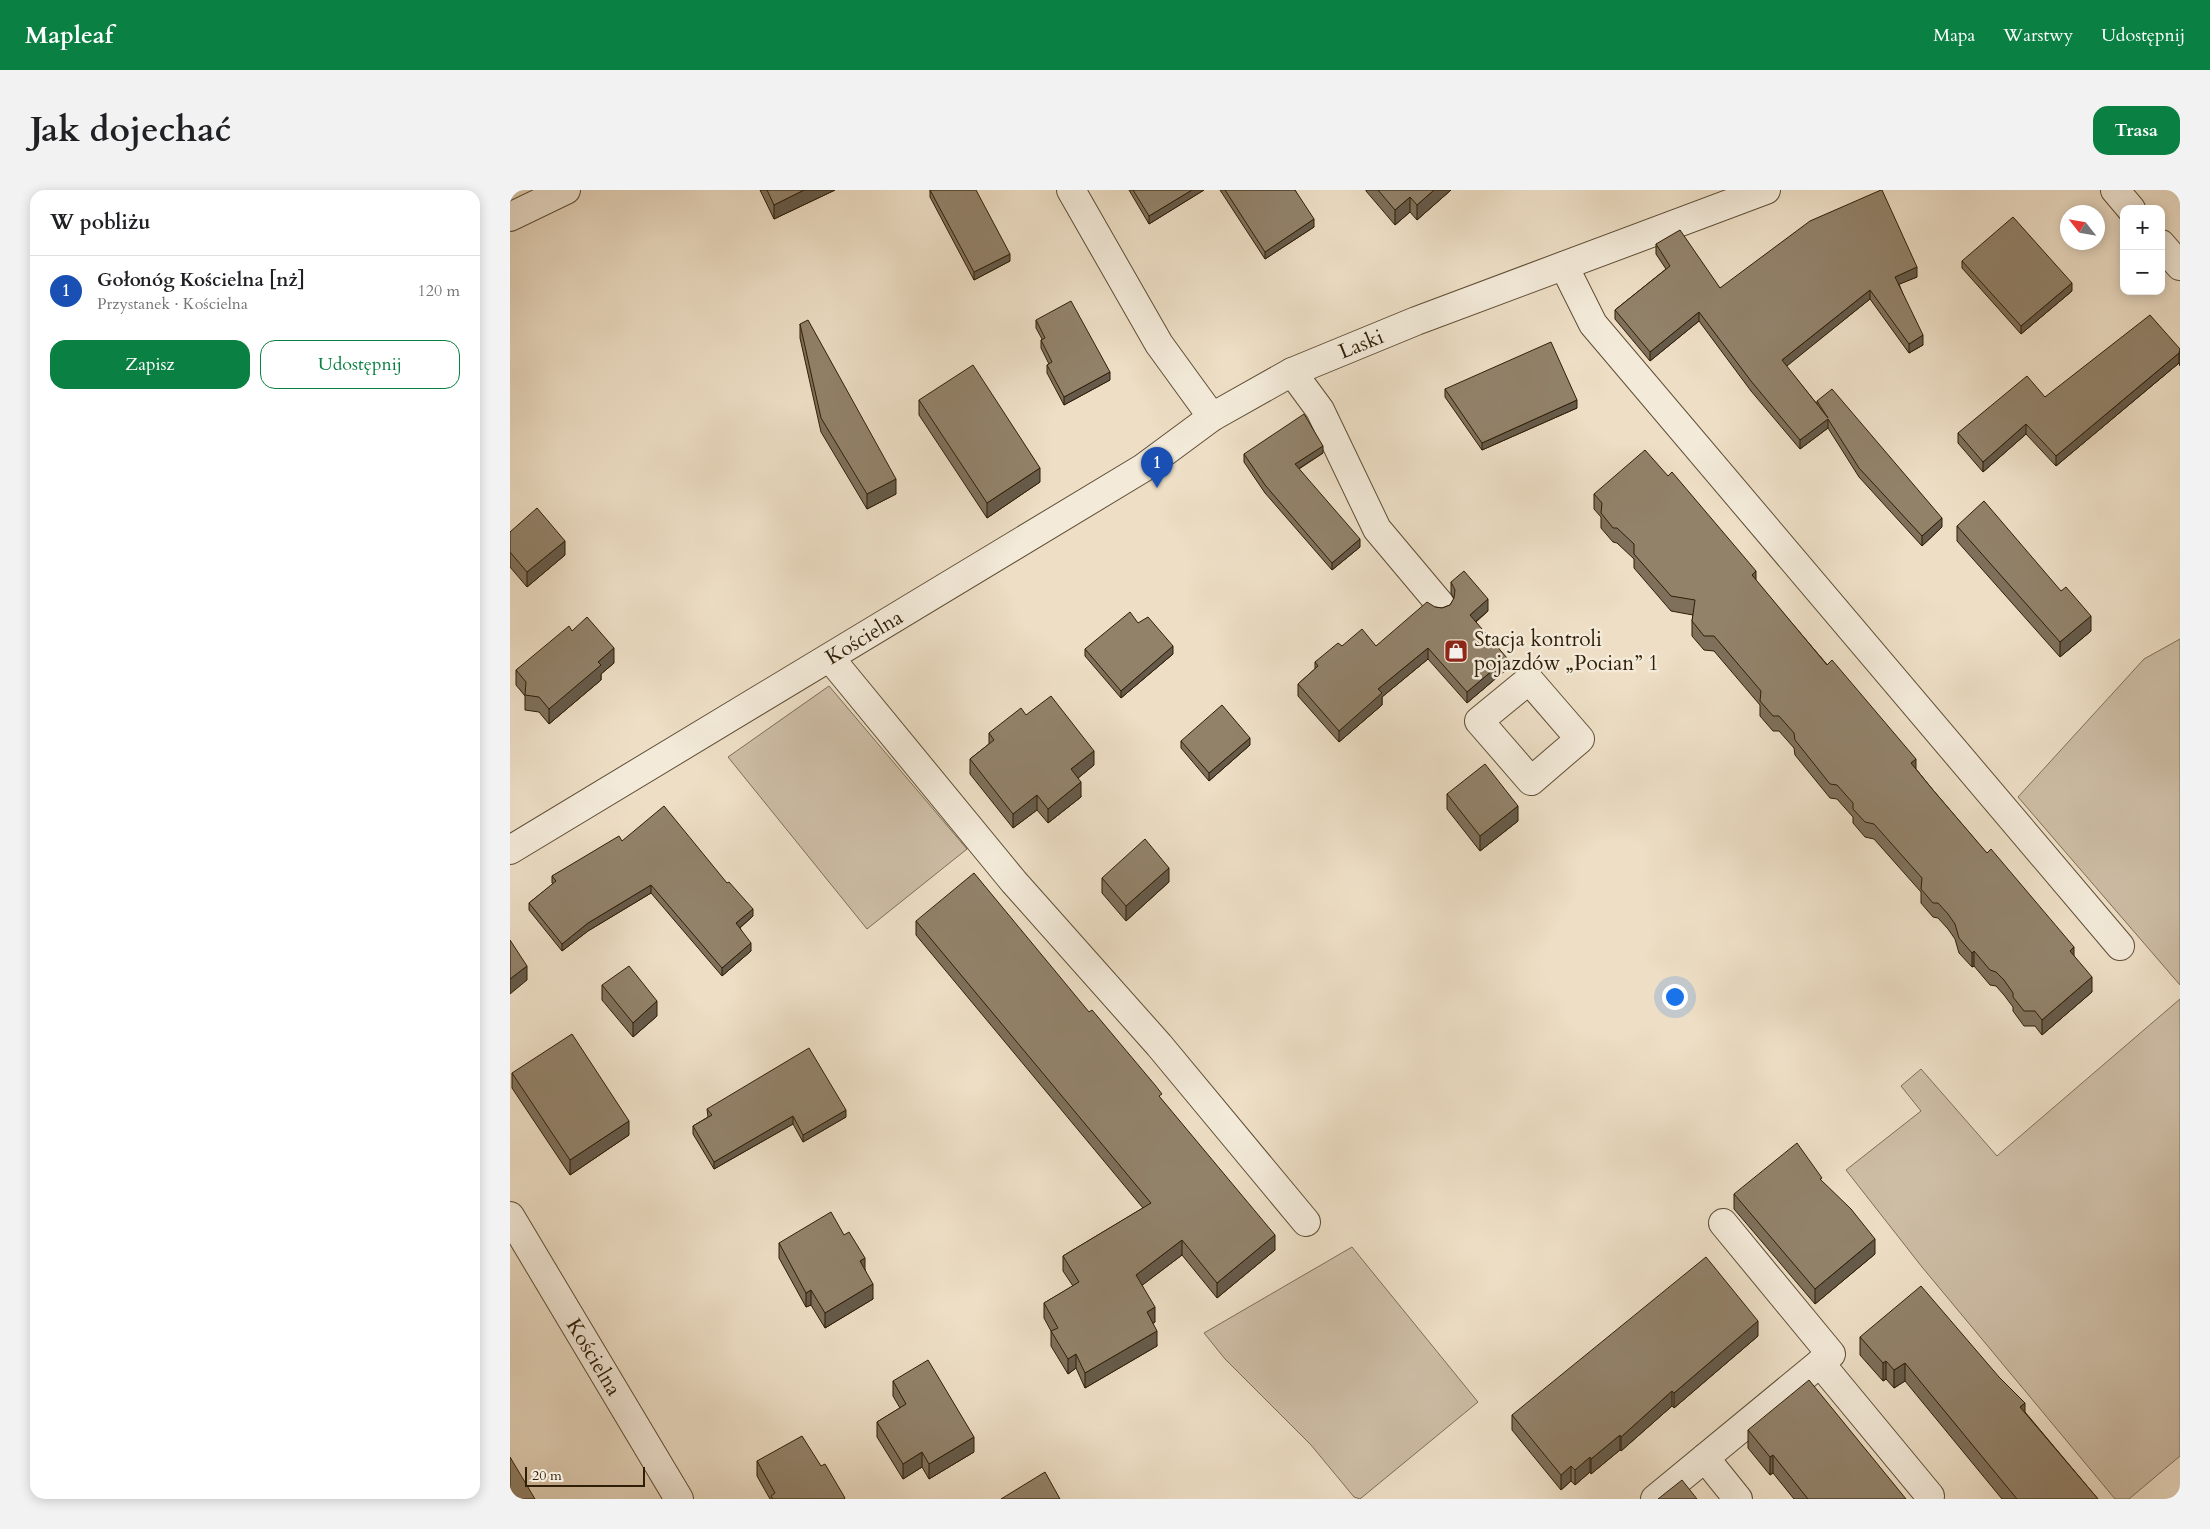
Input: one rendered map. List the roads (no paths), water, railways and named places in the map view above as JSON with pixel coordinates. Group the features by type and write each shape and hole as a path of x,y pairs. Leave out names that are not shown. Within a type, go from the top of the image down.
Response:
{"street":[{"path":"510,217 566,190"},
{"path":"1071,190 1159,344 1212,417"},
{"name":"Laski","path":"1212,417 1292,372 1416,321 1766,190"},
{"path":"2115,190 2128,205"},
{"path":"2165,249 2180,266"},
{"path":"1564,266 1593,324 2120,946"},
{"path":"1292,372 1320,410 1377,529 1440,604"},
{"name":"Kościelna","path":"510,850 1143,468 1212,417"},
{"path":"830,658 1014,882 1159,1045 1306,1222"},
{"name":"Kościelna","path":"510,1216 679,1499"},
{"path":"1655,1499 1831,1354 1724,1223"},
{"path":"1820,1363 1930,1496"},
{"path":"1704,1458 1738,1499"}],"place":[{"name":"Gołonóg Kościelna [nż]","path":"1157,488"},
{"name":"Stacja kontroli pojazdów „Pocian” 1","path":"1456,651"}]}
